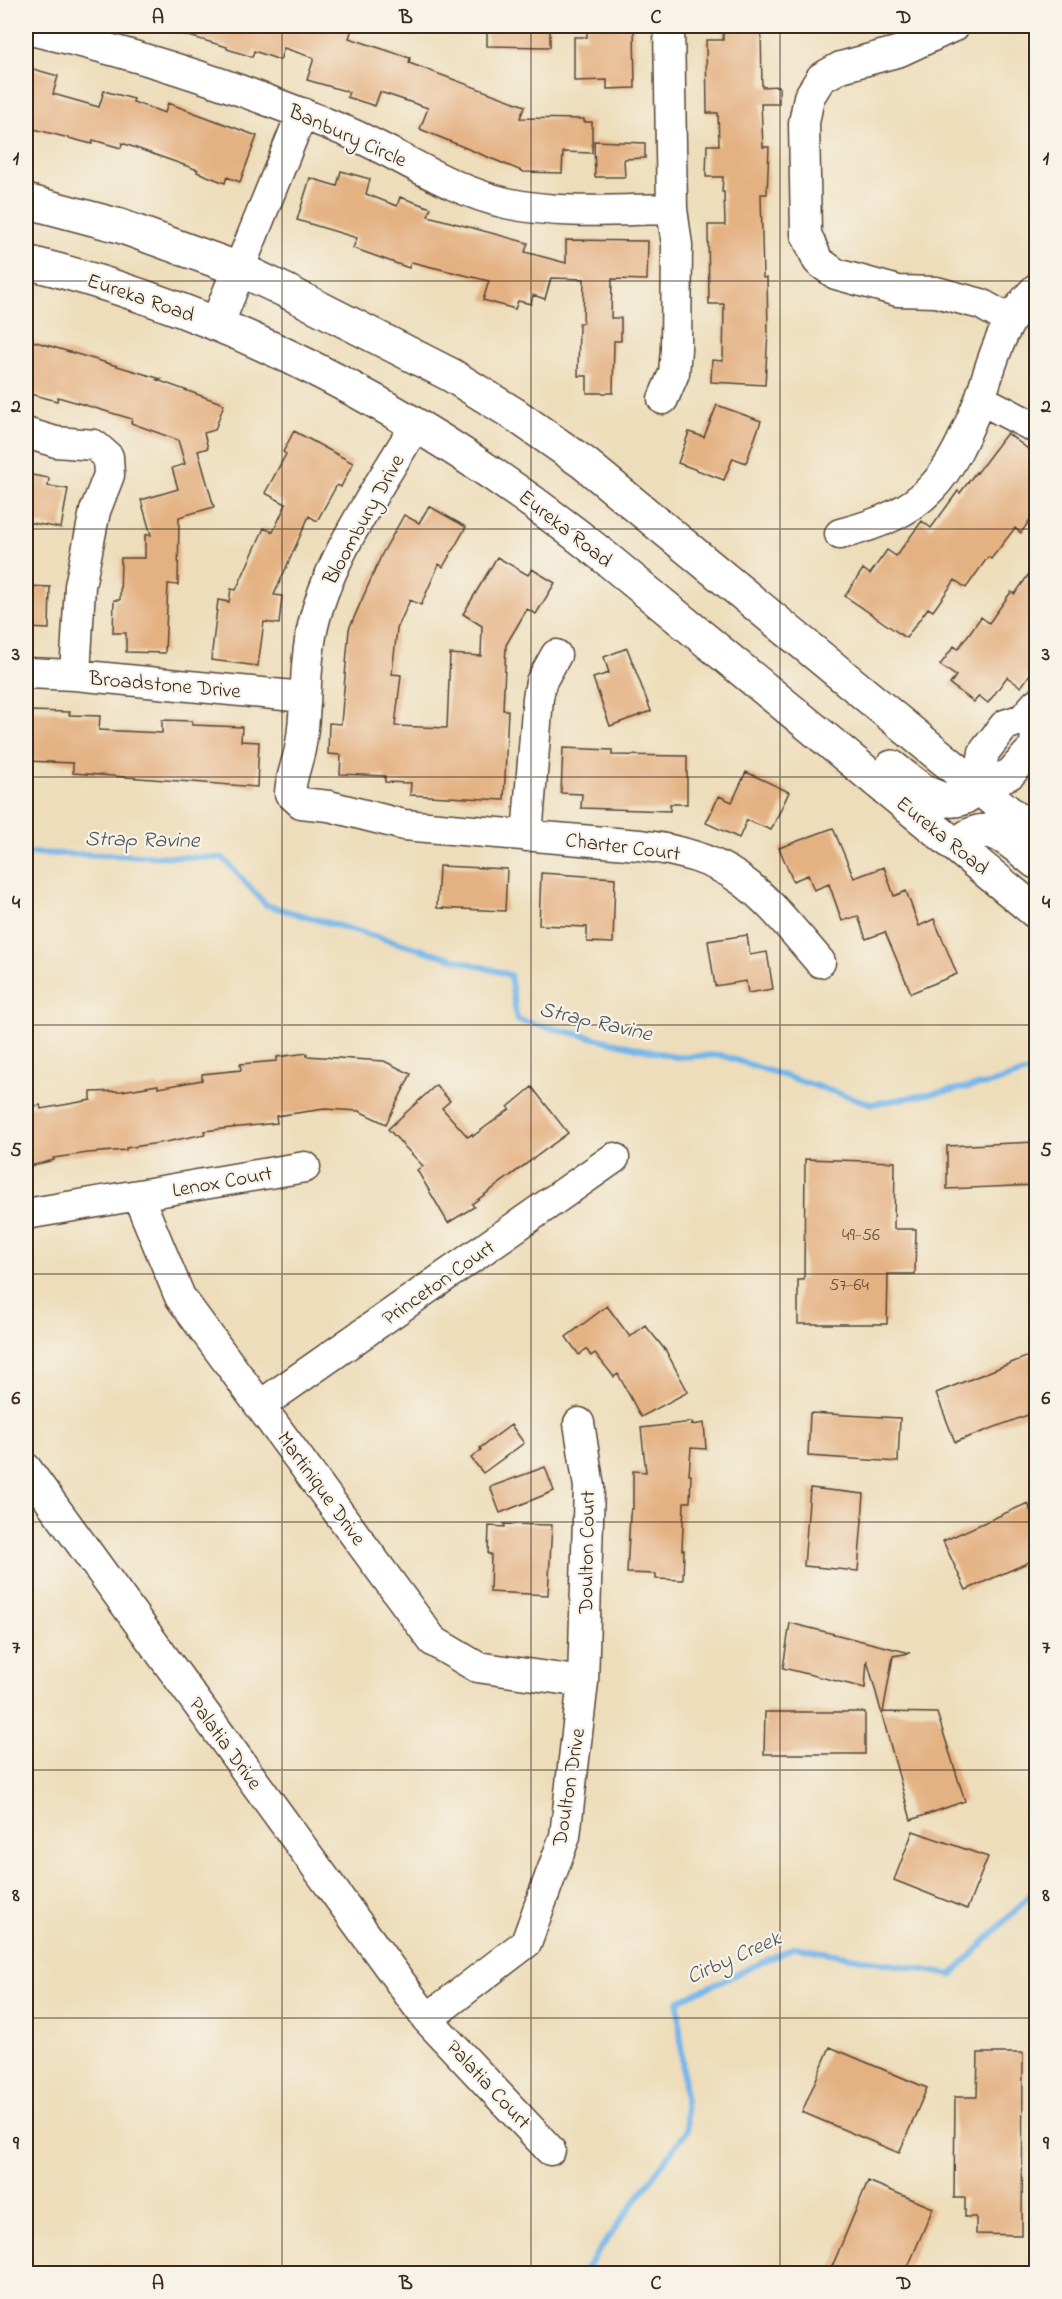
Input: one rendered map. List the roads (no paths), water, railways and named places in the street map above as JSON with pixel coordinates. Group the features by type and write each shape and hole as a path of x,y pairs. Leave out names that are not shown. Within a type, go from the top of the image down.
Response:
{"main road":[{"path":"26,201 120,226 239,269 451,375 514,414 584,463 1036,835"},
{"name":"Eureka Road","path":"26,262 109,284 216,324 342,381 482,465 545,509 1036,912"},
{"path":"216,324 239,269"},
{"path":"774,696 825,715 930,795 950,800 964,798 978,787"},
{"path":"956,846 968,834 989,831 1003,837 1036,862"}],"street":[{"path":"663,399 674,373 676,349 677,245 672,209 669,26"},
{"path":"954,26 900,51 841,67 821,78 809,98 804,123 806,234 818,261 836,274 898,291 936,292 981,303 1009,320"},
{"name":"Banbury Circle","path":"26,29 141,59 302,113 348,132 477,194 503,202 549,210 672,209"},
{"path":"239,269 302,113"},
{"path":"840,534 875,525 907,509 930,490 949,468 980,399 1009,320 1036,289"},
{"path":"980,399 1036,428"},
{"name":"Bloombury Drive","path":"290,793 291,777 300,749 307,658 323,592 350,537 416,424"},
{"path":"26,433 57,442 94,445 108,457 109,475 95,511 80,586 75,675"},
{"path":"527,836 538,698 542,682 556,655"},
{"name":"Broadstone Drive","path":"26,673 75,675 304,696"},
{"path":"978,787 984,752 1005,725 1033,720"},
{"name":"Charter Court","path":"290,793 301,803 329,806 404,825 669,848 701,857 729,870 752,886 820,962"},
{"name":"Princeton Court","path":"261,1405 614,1158"},
{"name":"Lenox Court","path":"138,1196 305,1167"},
{"path":"26,1214 138,1196"},
{"name":"Martinique Drive","path":"138,1196 180,1297 433,1641 477,1667 583,1682"},
{"name":"Doulton Court","path":"579,1423 589,1487 583,1682"},
{"name":"Palatia Drive","path":"26,1468 428,2019"},
{"name":"Doulton Drive","path":"428,2019 526,1943 565,1836 583,1682"},
{"name":"Palatia Court","path":"428,2019 550,2150"}],"waterway":[{"name":"Strap Ravine","path":"26,853 223,858 266,905 510,975 517,1020 676,1057 720,1055 872,1104 993,1083 1036,1069"},
{"name":"Cirby Creek","path":"582,2274 687,2130 678,2001 795,1947 952,1975 1036,1889"}]}
